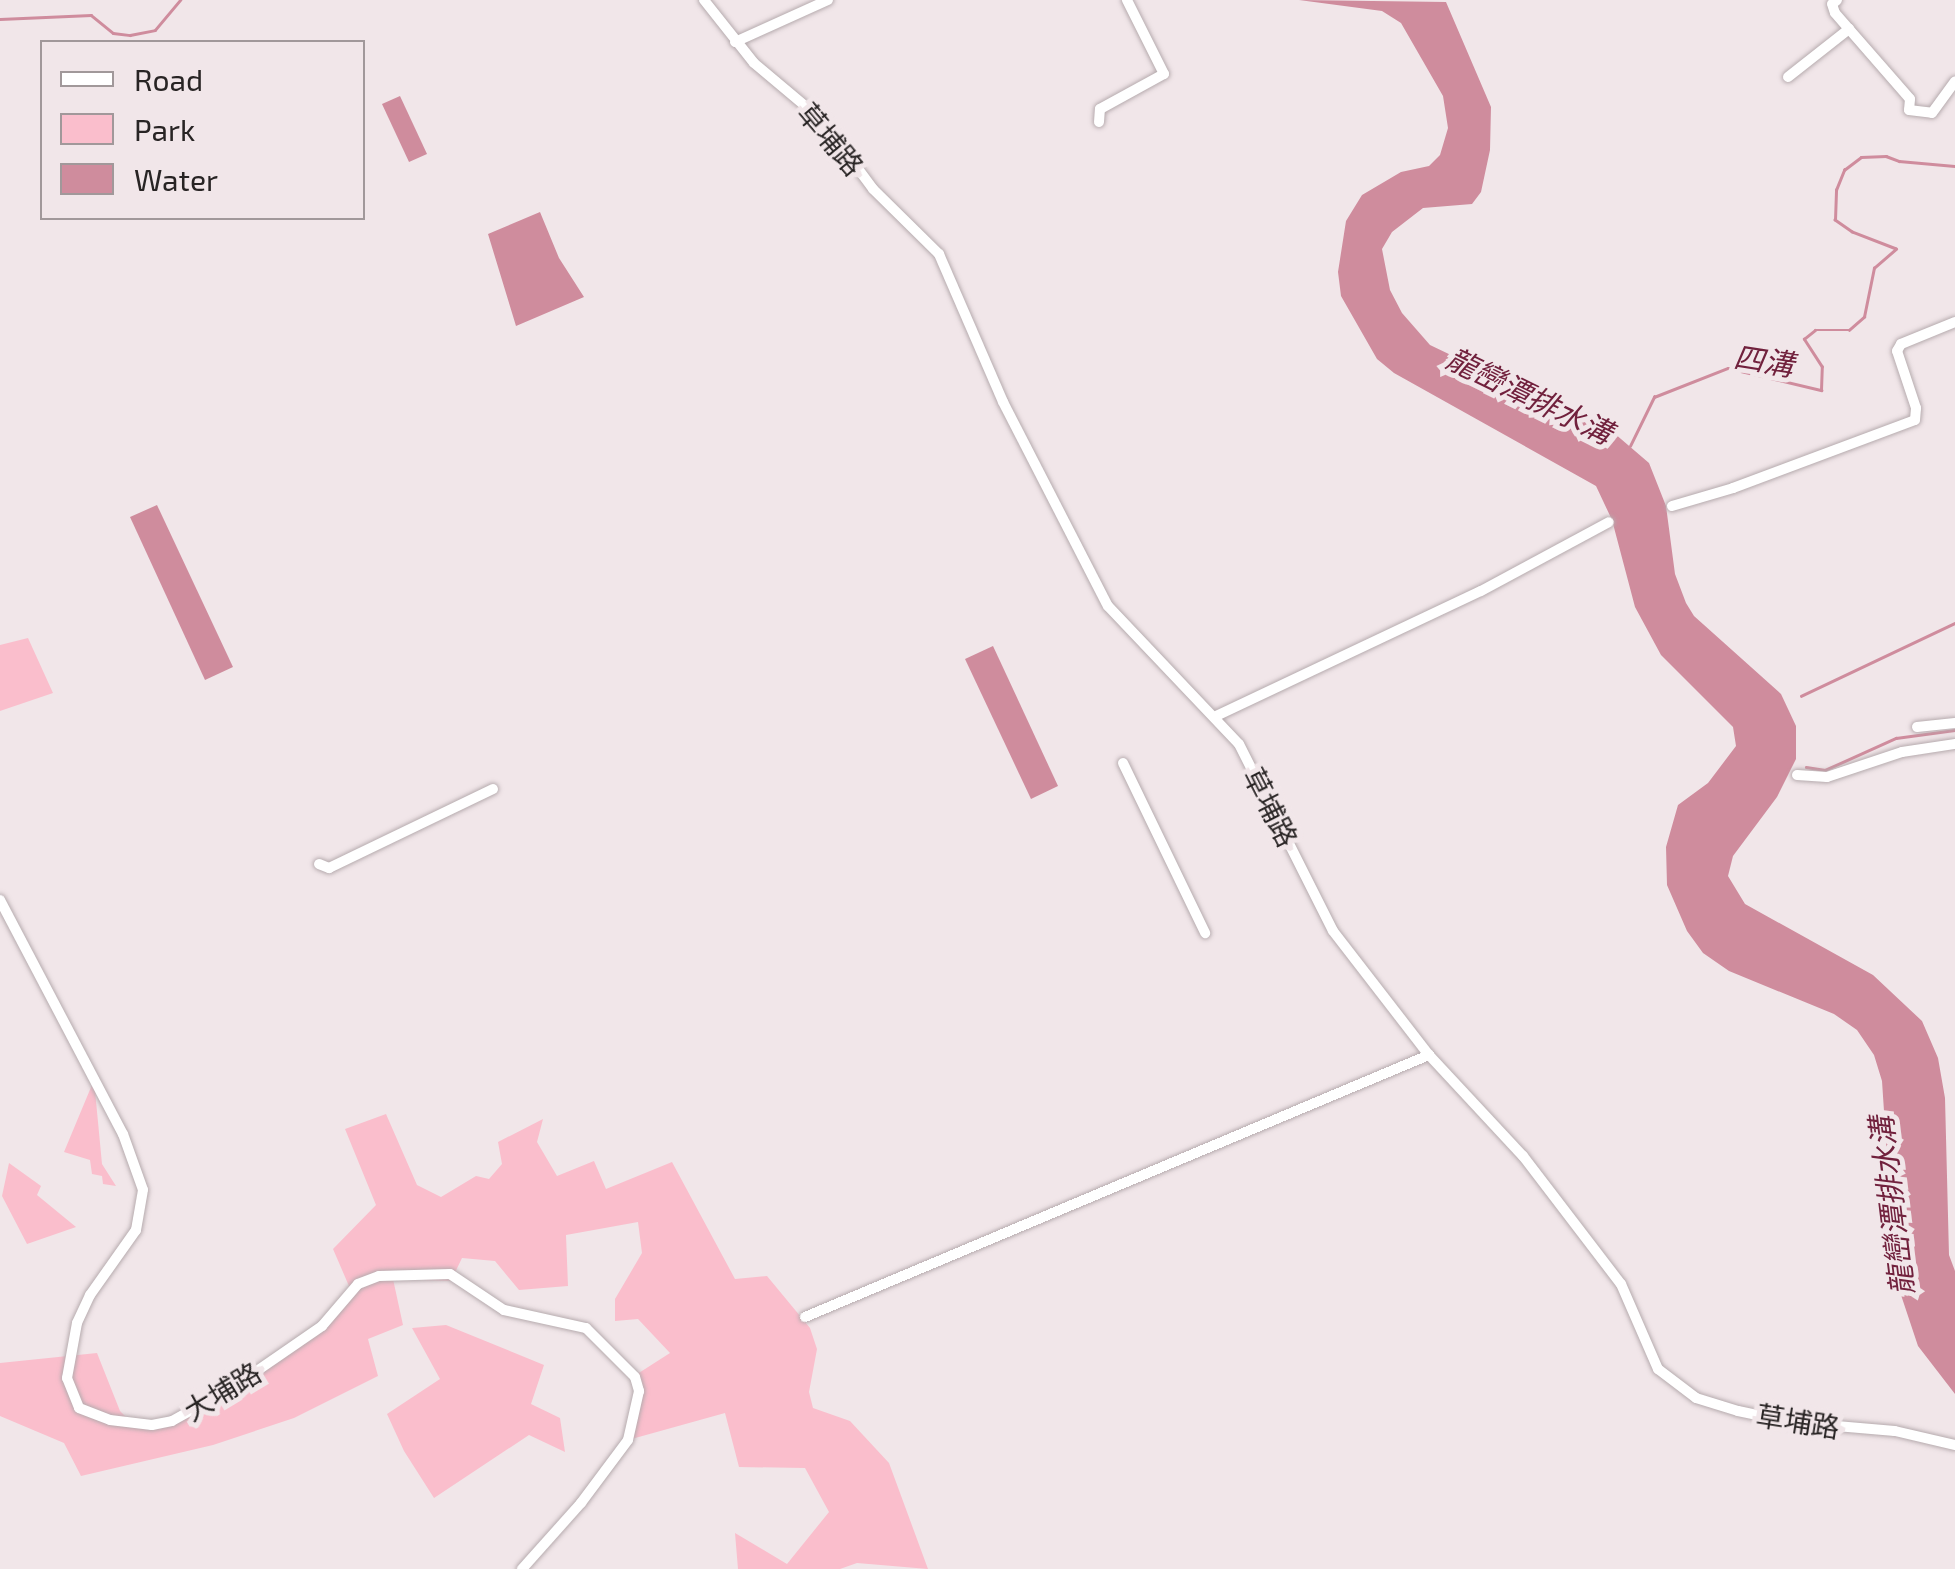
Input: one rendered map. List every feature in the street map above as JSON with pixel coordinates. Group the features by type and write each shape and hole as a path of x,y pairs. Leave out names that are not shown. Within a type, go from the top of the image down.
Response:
{"street":[{"name":"草埔路","path":"704,0 734,42 822,120 873,189 939,254 1003,402 1098,592 1160,665 1239,744 1333,930 1429,1055 1523,1156 1621,1284 1658,1369 1678,1388 1738,1411 1790,1422 1895,1431 1955,1445"},
{"path":"734,42 828,0"},
{"path":"1100,122 1100,109 1164,74 1127,0"},
{"path":"1837,0 1832,4 1835,13 1910,99 1908,110 1932,113 1955,80"},
{"path":"1788,77 1850,29"},
{"path":"1672,506 1717,494 1915,420 1916,408 1897,351 1901,344 1955,322"},
{"path":"1214,716 1481,590 1608,522"},
{"path":"1916,727 1955,724"},
{"path":"1797,775 1828,777 1902,752 1955,744"},
{"path":"1123,763 1205,933"},
{"path":"319,864 329,868 492,789"},
{"name":"大埔路","path":"0,900 122,1134 142,1190 136,1230 90,1295 77,1323 67,1378 79,1408 124,1422 152,1425 172,1421 235,1386 322,1326 358,1284 379,1276 450,1274 504,1310 586,1328 635,1376 639,1390 628,1440 581,1503 522,1569"},
{"path":"805,1318 1429,1055"}],"green space":[{"path":"28,638 53,693 0,711 0,645"},
{"path":"94,1080 102,1164 116,1186 103,1184 102,1176 92,1174 90,1160 64,1152"},
{"path":"386,1114 417,1185 441,1197 476,1176 489,1179 502,1164 498,1142 543,1119 537,1142 557,1176 594,1161 606,1189 672,1162 735,1279 767,1276 810,1328 817,1349 809,1392 813,1408 850,1421 889,1463 928,1569 857,1563 840,1569 738,1569 735,1533 787,1564 829,1512 805,1468 739,1467 725,1413 628,1440 637,1394 631,1378 670,1353 638,1319 615,1321 615,1299 642,1253 638,1222 566,1235 568,1286 519,1290 495,1261 462,1258 451,1281 393,1279 403,1325 368,1339 378,1376 294,1418 213,1445 81,1476 64,1443 0,1416 0,1363 97,1353 120,1411 135,1426 165,1426 318,1332 352,1293 333,1249 376,1205 345,1129"},
{"path":"9,1163 41,1186 37,1195 76,1227 27,1244 2,1196"},
{"path":"446,1325 544,1365 531,1404 560,1418 565,1452 529,1435 434,1498 404,1451 387,1414 440,1379 412,1328"}],"water":[{"name":"龍巒潭排水溝","path":"1299,0 1446,2 1491,107 1490,150 1481,192 1472,204 1423,208 1392,232 1382,249 1390,290 1402,313 1430,345 1614,433 1649,463 1666,506 1675,574 1686,603 1694,616 1781,694 1796,726 1796,759 1777,797 1733,856 1728,876 1745,904 1873,975 1922,1021 1938,1058 1945,1098 1949,1255 1955,1271 1955,1394 1918,1346 1895,1277 1882,1081 1874,1055 1857,1030 1834,1014 1729,971 1703,953 1687,931 1667,885 1666,847 1678,805 1708,783 1736,746 1733,727 1661,655 1635,607 1612,520 1596,486 1394,373 1377,359 1341,296 1338,272 1346,221 1362,195 1401,172 1429,166 1440,155 1448,128 1443,96 1401,23 1382,11"},
{"path":"400,96 427,154 409,162 382,104"},
{"path":"540,212 559,258 584,297 516,326 488,234"},
{"path":"157,505 233,667 205,680 130,517"},
{"path":"993,646 1058,786 1031,799 965,659"}],"waterway":[{"path":"0,19 91,15 113,33 130,35 155,30 180,0"},
{"name":"四溝","path":"1630,446 1654,397 1728,368 1821,390 1822,367 1804,339 1815,330 1849,330 1864,317 1874,268 1896,249 1852,232 1835,220 1836,190 1844,170 1861,157 1886,156 1899,161 1955,166"},
{"path":"1801,696 1955,623"},
{"path":"1806,767 1825,770 1896,738 1955,730"}]}
